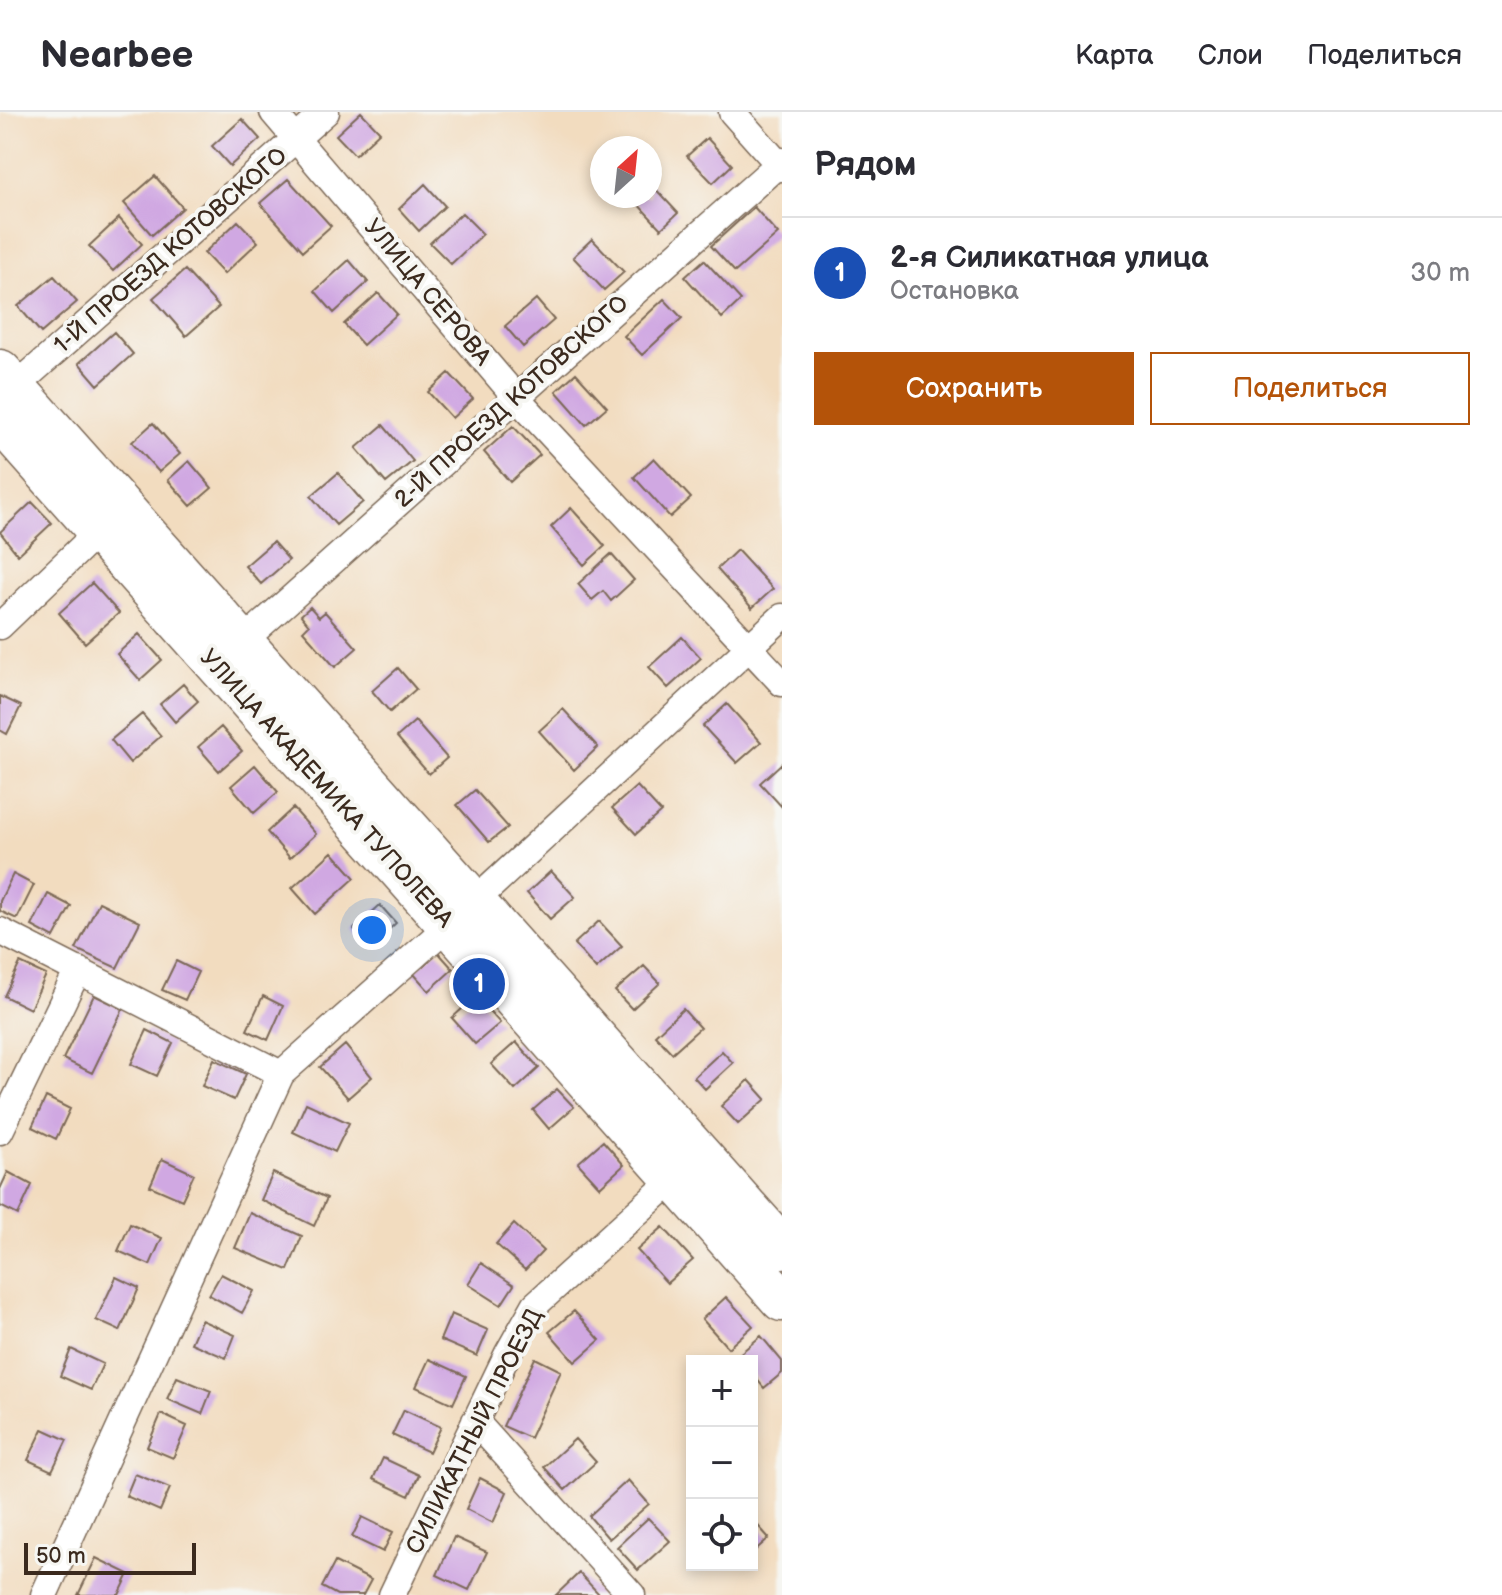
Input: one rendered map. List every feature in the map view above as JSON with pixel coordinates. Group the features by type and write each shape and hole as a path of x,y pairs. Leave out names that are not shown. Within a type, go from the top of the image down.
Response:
{"main road":[{"name":"УЛИЦА АКАДЕМИКА ТУПОЛЕВА","path":"5,393 49,451 99,531 782,1247"},
{"name":"УЛИЦА АКАДЕМИКА ТУПОЛЕВА","path":"49,451 242,642 675,1178 782,1300"}],"street":[{"name":"УЛИЦА СЕРОВА","path":"273,112 515,396 782,683"},
{"name":"1-Й ПРОЕЗД КОТОВСКОГО","path":"5,393 326,112"},
{"path":"732,112 781,164"},
{"name":"2-Й ПРОЕЗД КОТОВСКОГО","path":"242,642 515,396 781,164"},
{"path":"0,626 99,531"},
{"path":"44,1595 281,1074 462,914 782,617"},
{"path":"0,931 281,1074"},
{"path":"0,1131 78,970"},
{"name":"СИЛИКАТНЫЙ ПРОЕЗД","path":"392,1595 475,1421 535,1305 675,1178"},
{"path":"475,1421 632,1595"}],"building":[{"path":"361,112 380,132 355,155 336,135"},
{"path":"242,119 260,139 230,166 212,146"},
{"path":"707,138 732,165 713,183 687,156"},
{"path":"155,176 183,208 152,235 124,203"},
{"path":"288,179 331,226 303,251 260,203"},
{"path":"425,184 445,206 419,231 399,209"},
{"path":"662,196 678,213 661,229 641,208 662,208"},
{"path":"754,207 778,234 735,272 711,246"},
{"path":"462,213 483,234 451,264 430,243"},
{"path":"119,218 142,244 113,271 89,246"},
{"path":"238,221 258,242 224,274 204,253"},
{"path":"592,239 624,272 604,290 573,257"},
{"path":"349,260 368,282 334,313 315,291"},
{"path":"704,260 741,300 722,318 685,277"},
{"path":"185,270 219,307 186,336 153,298"},
{"path":"54,276 77,302 41,333 18,306"},
{"path":"378,293 397,314 363,345 344,324"},
{"path":"536,299 554,320 523,347 505,326"},
{"path":"664,299 682,318 642,355 624,336"},
{"path":"114,332 133,354 98,385 79,363"},
{"path":"449,373 473,399 452,418 428,392"},
{"path":"576,373 607,407 586,425 556,391"},
{"path":"153,423 180,454 159,472 132,442"},
{"path":"383,425 413,461 386,483 356,448"},
{"path":"513,426 540,455 510,482 484,452"},
{"path":"654,458 691,498 670,517 634,477"},
{"path":"189,461 212,488 191,506 168,480"},
{"path":"338,473 363,502 336,525 311,496"},
{"path":"32,502 52,523 18,555 0,532"},
{"path":"571,508 605,546 584,565 551,527"},
{"path":"273,542 289,560 261,584 245,566"},
{"path":"737,550 773,589 752,608 717,569"},
{"path":"611,554 634,580 611,601 603,591 592,600 578,584"},
{"path":"92,583 119,613 85,643 59,613"},
{"path":"310,607 319,617 325,612 357,648 335,667 303,631 309,625 301,615"},
{"path":"139,634 162,660 140,680 117,654"},
{"path":"682,637 701,658 668,688 649,667"},
{"path":"398,668 416,689 390,712 372,691"},
{"path":"183,684 198,701 175,722 160,704"},
{"path":"0,696 21,706 7,734 0,730"},
{"path":"727,704 761,742 737,763 703,726"},
{"path":"563,709 598,747 574,770 539,731"},
{"path":"142,714 161,736 130,763 111,740"},
{"path":"415,721 447,758 429,774 397,737"},
{"path":"221,727 242,751 219,771 198,747"},
{"path":"782,763 782,807 760,783"},
{"path":"255,765 278,792 254,813 231,786"},
{"path":"637,786 661,812 636,834 612,808"},
{"path":"475,790 508,827 489,842 457,805"},
{"path":"293,808 316,834 290,858 267,832"},
{"path":"332,852 355,878 315,914 292,888"},
{"path":"551,871 575,897 550,919 527,893"},
{"path":"13,874 34,885 17,919 0,911 0,901"},
{"path":"48,894 71,906 54,938 32,926"},
{"path":"99,902 140,922 117,968 76,949"},
{"path":"380,905 396,923 370,947 354,929"},
{"path":"599,921 622,946 596,969 574,944"},
{"path":"437,951 453,969 429,991 413,973"},
{"path":"176,961 198,972 185,1000 162,990"},
{"path":"20,963 46,975 30,1009 4,996"},
{"path":"644,966 660,983 632,1009 615,991"},
{"path":"94,995 123,1009 92,1073 63,1059"},
{"path":"263,996 283,1006 268,1040 247,1030"},
{"path":"476,996 500,1023 475,1044 452,1018"},
{"path":"683,1009 700,1028 672,1053 655,1035"},
{"path":"147,1030 173,1043 157,1076 131,1064"},
{"path":"516,1042 539,1068 515,1090 491,1064"},
{"path":"345,1045 372,1077 348,1098 320,1067"},
{"path":"722,1051 733,1063 705,1089 694,1077"},
{"path":"214,1059 246,1074 234,1100 202,1086"},
{"path":"749,1080 766,1099 738,1124 721,1106"},
{"path":"557,1089 574,1107 549,1129 533,1110"},
{"path":"46,1097 70,1109 56,1139 32,1127"},
{"path":"306,1103 349,1123 335,1152 293,1132"},
{"path":"603,1141 624,1165 600,1187 578,1163"},
{"path":"162,1159 194,1174 182,1200 150,1186"},
{"path":"8,1172 32,1185 18,1215 0,1206 0,1189"},
{"path":"273,1173 327,1198 314,1226 261,1200"},
{"path":"250,1213 302,1236 288,1270 235,1248"},
{"path":"130,1224 162,1238 150,1265 118,1251"},
{"path":"514,1224 543,1251 525,1270 496,1244"},
{"path":"663,1227 693,1260 667,1283 637,1250"},
{"path":"481,1263 514,1285 501,1305 468,1284"},
{"path":"221,1274 254,1291 242,1313 209,1295"},
{"path":"116,1277 139,1288 120,1331 96,1320"},
{"path":"726,1297 753,1326 728,1348 702,1319"},
{"path":"574,1311 600,1340 575,1362 549,1332"},
{"path":"451,1314 488,1330 477,1356 440,1340"},
{"path":"201,1320 235,1335 226,1358 191,1343"},
{"path":"761,1336 782,1361 782,1373 764,1388 758,1380 758,1355 738,1355"},
{"path":"71,1349 103,1364 91,1390 60,1376"},
{"path":"535,1358 561,1371 530,1438 503,1426"},
{"path":"429,1359 466,1376 453,1404 416,1387"},
{"path":"177,1377 211,1391 202,1414 167,1399"},
{"path":"404,1410 441,1427 429,1452 392,1435"},
{"path":"161,1414 187,1426 173,1458 147,1447"},
{"path":"43,1429 67,1440 52,1471 28,1460"},
{"path":"575,1439 596,1462 565,1490 544,1467"},
{"path":"383,1458 419,1475 409,1496 373,1479"},
{"path":"135,1474 170,1488 160,1511 126,1496"},
{"path":"480,1478 507,1492 493,1523 466,1509"},
{"path":"628,1480 649,1504 609,1539 589,1516"},
{"path":"362,1517 393,1532 383,1552 352,1537"},
{"path":"648,1518 670,1541 638,1570 617,1547"},
{"path":"758,1526 769,1538 758,1548"},
{"path":"454,1537 487,1552 469,1590 437,1575"},
{"path":"96,1558 129,1574 119,1595 78,1595"},
{"path":"335,1562 371,1580 363,1595 337,1595 322,1587"},
{"path":"579,1573 600,1595 556,1595"}],"place":[{"name":"2-я Силикатная улица","path":"479,984"}]}
